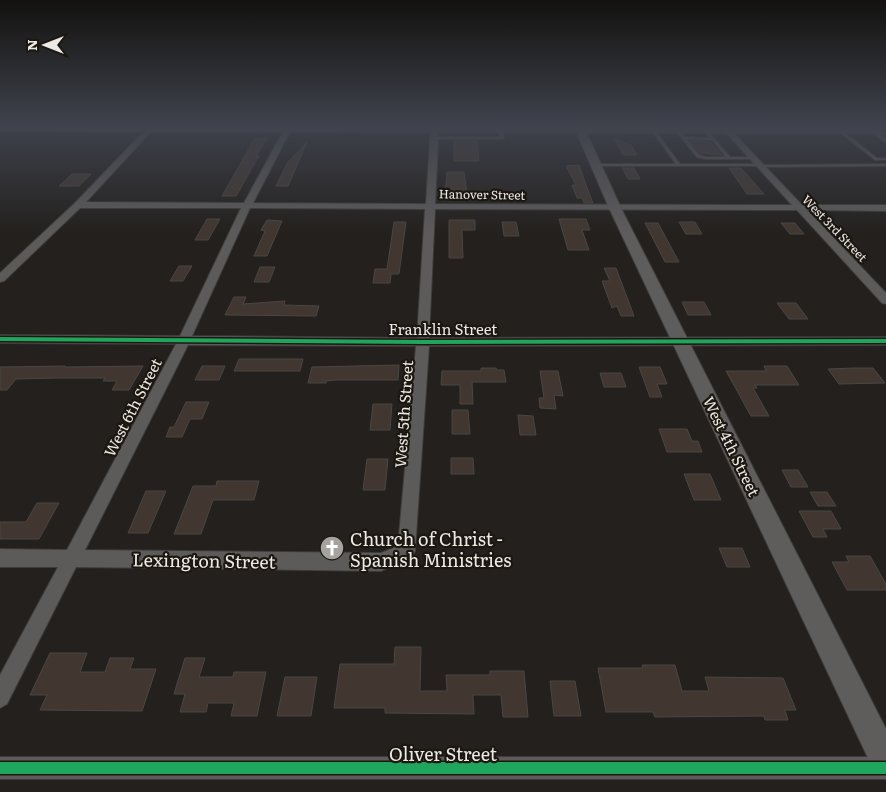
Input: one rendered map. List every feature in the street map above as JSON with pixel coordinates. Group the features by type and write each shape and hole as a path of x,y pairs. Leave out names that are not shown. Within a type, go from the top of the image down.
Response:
{"main road":[{"name":"West 4th Street","path":"594,161 615,208 886,762"}],"street":[{"path":"0,280 78,205 120,161"},
{"name":"West 6th Street","path":"0,697 184,341 248,206 272,161"},
{"name":"West 5th Street","path":"406,551 422,342 432,161"},
{"name":"West 3rd Street","path":"757,163 886,300"},
{"name":"Hanover Street","path":"78,205 886,208"},
{"name":"Franklin Street","path":"0,339 422,342 886,341"},
{"name":"Lexington Street","path":"0,558 381,562 406,551"},
{"name":"Oliver Street","path":"0,768 886,768"}],"lane":[{"path":"677,161 679,165"},
{"path":"746,161 757,163"},
{"path":"596,165 757,163 886,165"}],"building":[{"path":"242,161 256,161 236,196 222,196"},
{"path":"299,161 288,186 276,186 288,162"},
{"path":"579,165 593,203 584,203 582,198 577,198 572,185 576,185 566,166"},
{"path":"622,168 634,168 640,179 628,179"},
{"path":"729,168 741,168 764,194 747,194"},
{"path":"447,172 464,172 467,194 445,194"},
{"path":"72,174 91,174 79,186 59,186"},
{"path":"207,219 220,219 208,240 195,240"},
{"path":"559,219 586,219 590,230 582,230 589,250 568,250"},
{"path":"267,220 282,221 267,256 254,256 265,231 261,230"},
{"path":"449,220 475,220 475,230 462,230 463,258 449,258"},
{"path":"394,222 406,222 399,274 391,274 390,283 373,283 375,269 387,269"},
{"path":"502,222 516,222 519,236 504,236"},
{"path":"679,222 695,222 702,234 686,234"},
{"path":"645,223 658,223 679,262 665,262"},
{"path":"781,223 795,223 804,234 790,234"},
{"path":"179,266 192,266 183,281 170,281"},
{"path":"260,267 275,267 269,282 254,282"},
{"path":"604,268 616,268 634,316 621,316 617,306 612,308 602,281 610,281"},
{"path":"234,297 246,297 243,304 285,301 284,305 319,306 316,316 225,315"},
{"path":"682,302 704,302 711,315 688,315"},
{"path":"777,303 796,303 808,319 789,319"},
{"path":"239,359 303,359 300,371 234,371"},
{"path":"399,365 398,380 336,380 326,381 326,383 308,383 312,367"},
{"path":"143,366 129,390 112,390 117,381 103,381 105,378 57,378 16,379 7,390 0,390 0,367"},
{"path":"202,366 225,366 219,380 195,380"},
{"path":"764,366 787,366 799,385 755,385 757,388 753,388 769,416 751,416 726,371 766,371"},
{"path":"639,367 660,367 667,384 657,384 662,397 650,397"},
{"path":"481,368 504,370 506,382 472,382 473,404 460,404 460,385 441,385 442,371 481,371"},
{"path":"873,368 885,383 839,384 828,369"},
{"path":"540,371 558,371 563,396 554,395 556,409 540,408 539,398 544,398"},
{"path":"600,373 621,373 626,387 604,387"},
{"path":"186,402 209,402 202,419 190,419 182,437 166,437 170,427 174,427"},
{"path":"373,404 392,404 390,430 370,430"},
{"path":"452,410 468,410 470,434 452,434"},
{"path":"518,415 533,416 536,435 520,435"},
{"path":"659,429 687,429 692,441 698,441 702,452 667,452"},
{"path":"451,458 473,458 474,474 451,474"},
{"path":"367,459 388,459 385,490 363,490"},
{"path":"782,470 798,470 808,487 791,487"},
{"path":"684,474 710,474 721,500 694,500"},
{"path":"217,481 259,481 254,500 213,500 201,534 174,534 193,486 216,486"},
{"path":"146,491 166,491 148,533 128,533"},
{"path":"810,492 827,492 836,506 818,506"},
{"path":"37,503 59,503 39,539 0,539 0,522 26,522"},
{"path":"799,511 831,511 841,529 823,529 827,537 813,537"},
{"path":"719,548 742,548 750,567 727,567"},
{"path":"846,556 870,556 886,584 886,590 847,590 832,562 849,562"},
{"path":"395,647 421,647 420,691 447,691 446,675 490,675 490,671 524,671 528,717 503,717 501,695 473,695 474,714 385,713 385,708 334,708 340,664 394,664"},
{"path":"50,653 87,653 80,672 105,672 110,658 134,658 130,669 156,669 142,711 40,710 47,695 30,695"},
{"path":"185,658 205,658 199,677 233,677 234,672 266,672 257,716 231,716 234,703 208,703 206,712 180,712 185,694 174,694"},
{"path":"642,665 675,665 682,691 709,691 705,677 783,678 796,710 785,710 788,720 765,720 764,716 655,717 653,712 606,712 598,668 643,668"},
{"path":"285,677 317,677 311,716 277,716"},
{"path":"550,681 575,681 581,716 554,716"}],"cycle path":[{"path":"0,339 422,342 886,341"},
{"path":"0,768 886,768"}],"place":[{"name":"Church of Christ - Spanish Ministries","path":"332,548"}]}
